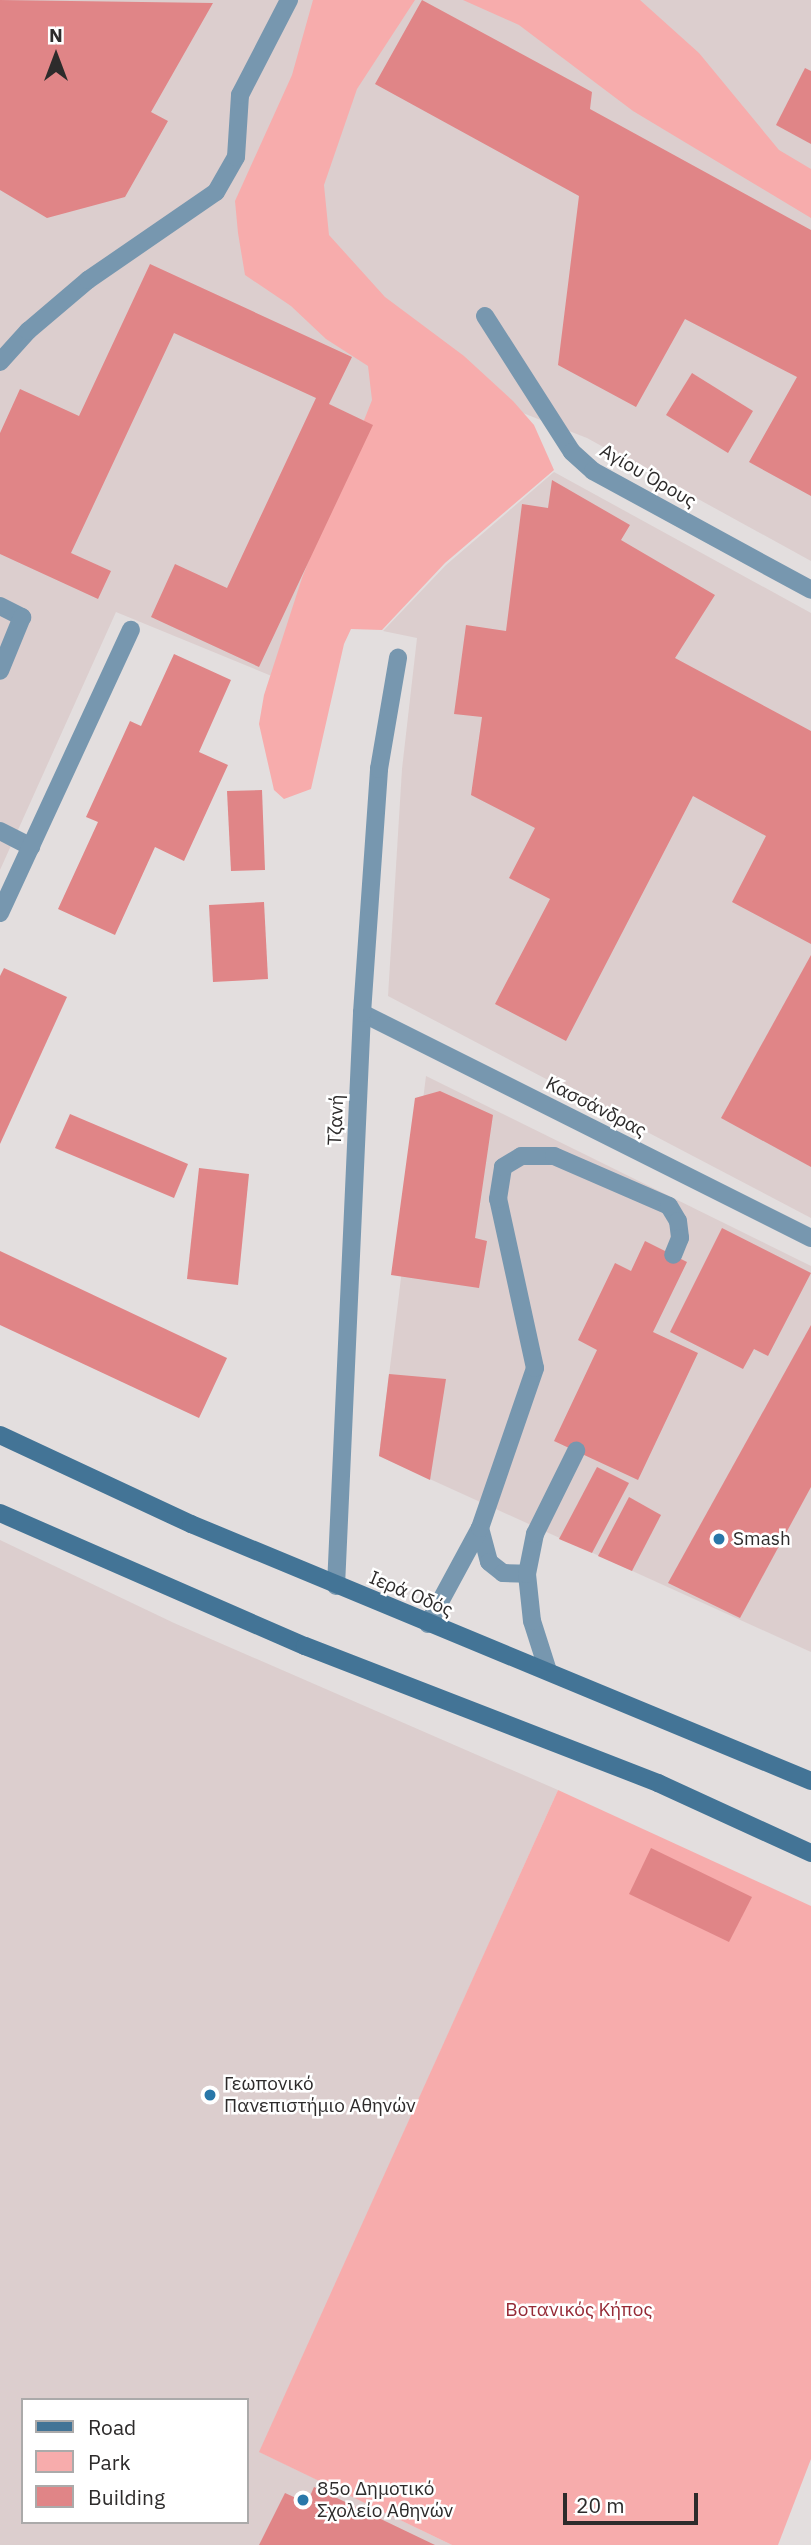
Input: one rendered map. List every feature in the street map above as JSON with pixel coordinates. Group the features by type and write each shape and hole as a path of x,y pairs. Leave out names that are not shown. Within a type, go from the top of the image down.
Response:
{"main road":[{"name":"Ιερά Οδός","path":"0,1435 191,1524 336,1586 811,1781"},
{"path":"0,1513 281,1636 658,1783 811,1853"}],"street":[{"path":"0,362 28,331 88,280 216,192 236,156 240,94 289,0"},
{"name":"Αγίου Όρους","path":"485,316 572,452 593,471 811,590"},
{"path":"0,606 22,617 0,671"},
{"path":"0,913 131,630"},
{"name":"Τζανή","path":"336,1586 362,1013 379,769 398,657"},
{"path":"0,831 31,847"},
{"name":"Κασσάνδρας","path":"362,1013 811,1238"},
{"path":"428,1624 480,1528 535,1368 498,1199 503,1167 521,1156 554,1156 669,1206 678,1221 680,1238 673,1255"},
{"path":"548,1671 532,1621 527,1574 535,1534 576,1451"},
{"path":"480,1528 489,1562 503,1573 527,1574"}],"shaded area":[{"path":"0,0 811,0 811,561 587,438 402,366 274,677 116,612 0,870"},
{"path":"554,472 811,613 811,1218 388,996 402,769 417,638 383,631 446,565"},
{"path":"426,1076 811,1266 811,1652 379,1456"},
{"name":"Γεωπονικό Πανεπιστήμιο Αθηνών","path":"0,1540 174,1623 558,1790 260,2452 452,2545 0,2545"}],"green space":[{"path":"313,0 415,0 357,89 324,185 329,235 385,297 464,356 513,401 534,425 554,470 445,563 382,630 351,629 344,644 311,789 284,799 274,790 259,724 264,695 302,578 372,400 368,366 326,339 291,306 245,275 238,233 235,201 292,75"},
{"path":"463,0 640,0 699,53 779,150 811,169 811,218 633,111 519,25"},
{"name":"Βοτανικός Κήπος","path":"558,1790 811,1906 811,2459 778,2545 452,2545 259,2452"}],"building":[{"path":"0,0 213,3 151,112 168,121 125,197 47,218 0,190"},
{"path":"422,0 592,92 590,109 811,230 811,496 749,462 797,377 685,319 636,407 558,365 579,196 375,84"},
{"path":"805,68 811,71 811,144 776,125"},
{"path":"150,264 352,357 329,404 373,425 259,667 151,617 175,564 227,588 316,398 174,333 71,553 111,571 98,599 0,554 0,433 20,389 79,416"},
{"path":"692,373 753,411 728,453 666,415"},
{"path":"552,480 630,525 621,540 715,595 675,658 811,731 811,944 732,902 766,836 693,796 566,1041 495,1004 550,899 509,878 535,828 471,795 482,717 454,714 466,625 506,631 522,504 548,508"},
{"path":"174,654 231,680 199,752 228,765 184,861 155,847 115,935 58,909 98,822 86,817 130,721 141,726"},
{"path":"262,790 265,870 231,871 227,791"},
{"path":"264,902 268,979 213,982 209,905"},
{"path":"811,955 811,1167 721,1118"},
{"path":"4,968 67,997 0,1144 0,976"},
{"path":"440,1091 493,1115 475,1238 487,1241 479,1288 391,1275 415,1098"},
{"path":"70,1114 188,1164 174,1198 55,1148"},
{"path":"199,1168 249,1174 238,1285 187,1279"},
{"path":"722,1228 811,1273 768,1356 754,1349 743,1369 670,1332"},
{"path":"645,1241 687,1262 653,1332 698,1353 638,1480 554,1441 597,1350 578,1340 615,1263 631,1271"},
{"path":"0,1251 227,1358 199,1418 0,1325"},
{"path":"811,1325 811,1487 740,1618 668,1583"},
{"path":"389,1374 446,1379 430,1480 379,1456"},
{"path":"597,1467 629,1483 592,1553 559,1539"},
{"path":"629,1497 661,1515 632,1571 598,1556"},
{"path":"651,1848 752,1897 729,1942 629,1894"},
{"path":"314,2487 435,2545 259,2545 285,2493 307,2503"}],"place":[{"name":"Smash","path":"719,1539"},
{"name":"Γεωπονικό Πανεπιστήμιο Αθηνών","path":"210,2095"},
{"name":"85ο Δημοτικό Σχολείο Αθηνών","path":"303,2500"}]}
